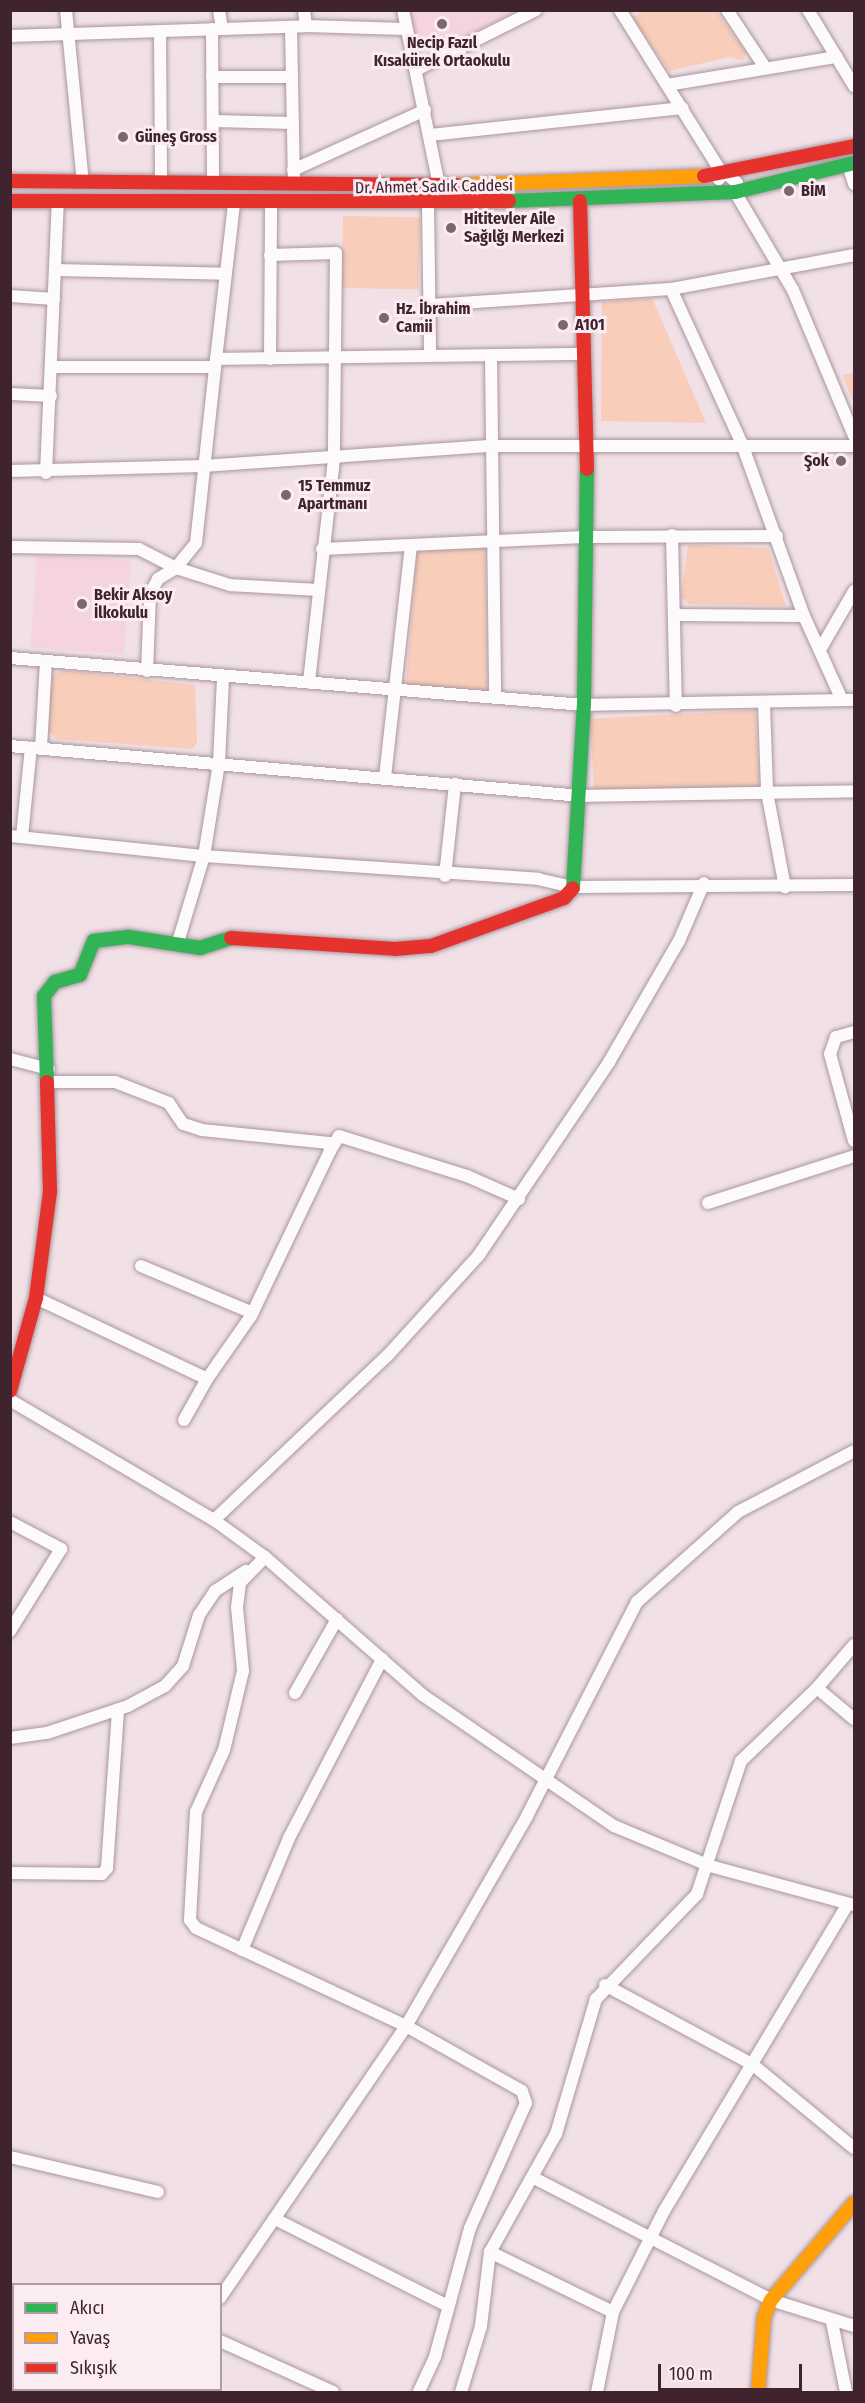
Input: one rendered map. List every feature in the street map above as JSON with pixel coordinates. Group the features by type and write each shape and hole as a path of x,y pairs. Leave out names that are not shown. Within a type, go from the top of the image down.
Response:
{"street":[{"path":"66,10 83,182"},
{"path":"213,183 212,77 219,10"},
{"path":"304,10 306,26"},
{"path":"403,10 405,29 425,110 439,186"},
{"path":"416,70 536,10"},
{"path":"727,10 764,66"},
{"path":"808,10 855,86"},
{"path":"623,11 725,175 717,186 730,193 780,271 855,435"},
{"path":"10,36 306,26 405,29"},
{"path":"291,27 294,177 425,110"},
{"path":"160,31 161,183"},
{"path":"668,85 764,66 837,57"},
{"path":"212,77 292,77"},
{"path":"430,135 683,108"},
{"path":"213,121 292,123"},
{"name":"Dr. Ahmet Sadık Caddesi","path":"10,182 213,183 294,177 439,186 725,175 855,146"},
{"path":"851,164 855,184"},
{"name":"Dr. Ahmet Sadık Caddesi","path":"10,201 428,204 580,201 730,193 851,164"},
{"path":"10,1391 36,1298 50,1191 49,1076 44,996 55,982 80,975 94,941 129,937 178,942 200,948 232,938 431,946 564,897 574,887 581,796 584,705 584,537 587,445 580,201"},
{"path":"46,473 53,367 58,202"},
{"path":"147,671 150,594 158,579 176,568 196,543 202,466 234,204"},
{"path":"270,359 271,204"},
{"path":"428,204 430,355"},
{"path":"270,255 336,253 338,358 334,459 317,590 309,684"},
{"path":"429,305 584,298 671,289 780,271 855,255"},
{"path":"56,270 226,274"},
{"path":"10,658 584,705 676,706 848,700 804,615 742,444 671,289"},
{"path":"10,296 54,299"},
{"path":"53,367 430,355 491,357 584,354"},
{"path":"491,357 495,698"},
{"path":"10,393 51,396"},
{"path":"10,471 46,473 202,466 334,459 491,446 742,444 855,446"},
{"path":"672,535 676,706"},
{"path":"322,549 584,537 777,536"},
{"path":"385,777 399,690 411,546"},
{"path":"10,547 139,549 176,568 230,585 317,590"},
{"path":"821,648 855,591"},
{"path":"675,615 804,615"},
{"path":"46,661 36,748 16,836 204,856 445,876 538,879 574,887 704,884 785,887 855,885"},
{"path":"178,942 204,856 219,763 223,677"},
{"path":"764,704 767,792 785,887"},
{"path":"10,746 385,777 581,796 855,791"},
{"path":"445,876 455,784"},
{"path":"214,1520 388,1355 479,1255 519,1199 650,994 704,884"},
{"path":"855,1032 836,1037 830,1054 855,1141"},
{"path":"10,1059 49,1076 115,1082 169,1103 183,1124 202,1130 329,1143 330,1151"},
{"path":"184,1420 207,1379 253,1312 339,1136 467,1176 519,1199"},
{"path":"708,1203 855,1156"},
{"path":"141,1266 253,1312"},
{"path":"36,1298 207,1379"},
{"path":"10,1400 214,1520 265,1557 382,1659 545,1782 614,1826 710,1866 851,1905 752,2064 652,2237 613,2312 597,2392"},
{"path":"222,2295 277,2220 406,2026 545,1782 637,1602 738,1512 855,1451"},
{"path":"10,1522 61,1549 10,1630"},
{"path":"10,1738 47,1733 118,1709 165,1686 183,1666 199,1615 215,1591 265,1557"},
{"path":"246,1571 237,1607 243,1671 224,1750 196,1812 190,1920 242,1950 406,2026 469,2058 526,2097 470,2228 435,2357 419,2392"},
{"path":"295,1693 337,1619"},
{"path":"461,2392 481,2326 490,2252 556,2134 589,2016 605,1985 683,1910 710,1866 741,1761 817,1688 855,1645"},
{"path":"242,1950 294,1827 382,1659"},
{"path":"817,1688 855,1719"},
{"path":"10,1873 102,1874 107,1868 118,1709"},
{"path":"605,1985 752,2064 855,2148"},
{"path":"10,2157 158,2192"},
{"path":"532,2177 771,2300 832,2322 855,2326"},
{"path":"758,2392 764,2317 771,2300 855,2203"},
{"path":"277,2220 448,2307"},
{"path":"490,2252 613,2312"},
{"path":"832,2322 846,2392"},
{"path":"222,2342 333,2392"}],"shaded area":[{"path":"410,11 518,11 431,53 416,47"},
{"path":"641,11 716,11 746,52 743,61 730,57 669,71 633,18"},
{"path":"343,216 420,217 419,289 342,288"},
{"path":"652,298 706,423 601,421 602,302"},
{"path":"854,372 854,405 843,375"},
{"path":"688,545 768,548 786,606 690,604 681,597"},
{"path":"485,548 487,693 406,685 417,551"},
{"name":"Bekir Aksoy İlkokulu","path":"37,554 131,561 124,654 30,648"},
{"path":"62,670 195,685 197,743 192,749 56,739 48,730 50,677"},
{"path":"755,710 759,786 594,795 590,719"}],"traffic: fast":[{"path":"509,201 735,192 854,163"},
{"path":"573,888 584,705 587,469"},
{"path":"47,1082 44,996 55,982 80,975 94,941 129,937 200,948 231,938"}],"traffic: slow":[{"path":"457,185 704,176"},
{"path":"758,2392 764,2317 771,2300 854,2203"}],"traffic: jam":[{"path":"704,176 854,146"},
{"path":"10,181 457,185"},
{"path":"10,201 509,201"},
{"path":"580,201 587,469"},
{"path":"231,938 395,949 431,946 564,898 573,888"},
{"path":"10,1391 36,1298 50,1191 47,1082"}],"place":[{"name":"Necip Fazıl Kısakürek Ortaokulu","path":"442,24"},
{"name":"Güneş Gross","path":"123,137"},
{"name":"BİM","path":"789,191"},
{"name":"Hititevler Aile Sağılğı Merkezi","path":"451,228"},
{"name":"Hz. İbrahim Camii","path":"384,318"},
{"name":"A101","path":"563,325"},
{"name":"Şok","path":"841,461"},
{"name":"15 Temmuz Apartmanı","path":"286,495"},
{"name":"Bekir Aksoy İlkokulu","path":"82,604"}]}
